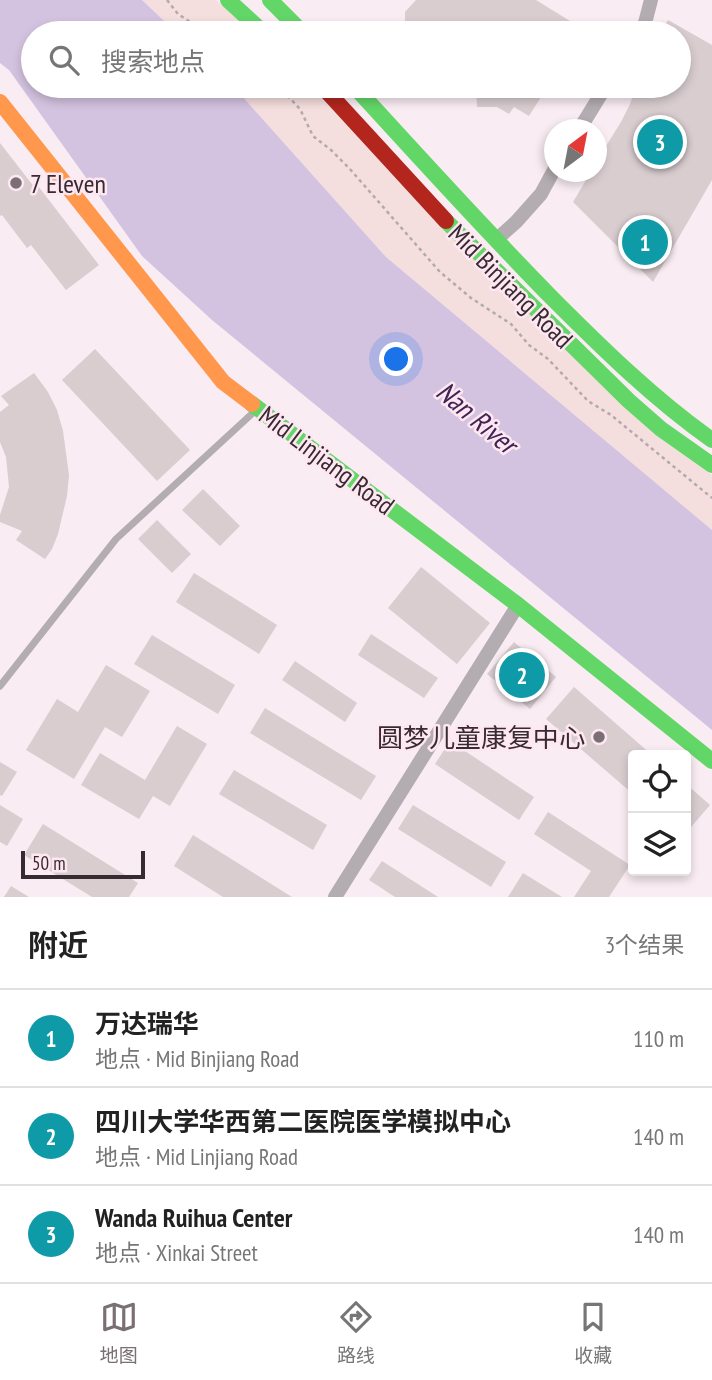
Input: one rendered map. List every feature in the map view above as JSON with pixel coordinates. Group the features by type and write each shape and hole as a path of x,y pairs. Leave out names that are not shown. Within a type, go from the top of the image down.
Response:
{"main road":[{"path":"228,0 251,21"},
{"path":"245,0 263,21"},
{"path":"270,0 291,21"},
{"path":"287,0 303,21"},
{"name":"Mid Binjiang Road","path":"333,98 456,232 629,401 661,429 712,465"},
{"name":"Mid Binjiang Road","path":"365,98 570,317 672,411 712,440"},
{"name":"Mid Linjiang Road","path":"0,102 223,382 519,605 712,761"}],"street":[{"path":"646,21 651,0"},
{"path":"586,119 599,98"},
{"path":"496,240 516,222 548,182"},
{"path":"335,897 519,605"}],"lane":[{"path":"0,686 116,539 258,408"}],"path":[{"path":"166,0 177,14 188,21"},
{"path":"290,98 300,109 313,136 349,168 440,272 471,298 511,324 529,345 548,359 588,401 611,415 712,498"}],"shaded area":[{"path":"142,0 216,0 240,21 164,21"},
{"path":"244,98 322,98 477,262 670,445 712,475 712,530 386,257"}],"water":[{"path":"0,0 142,0 164,21 21,21 21,87 9,70 0,63"},
{"name":"Nan River","path":"29,98 244,98 386,257 712,530 712,730 212,320 142,256"}],"building":[{"path":"416,0 536,0 570,21 405,21 405,12"},
{"path":"691,33 712,45 712,180 653,282 573,202 585,182 607,182 607,144 632,98 691,98"},
{"path":"477,98 540,98 529,116 514,107 509,114 497,107 477,107"},
{"path":"0,143 35,188 38,186 99,265 66,290 31,245 27,248 2,215 0,216"},
{"path":"95,349 190,450 157,481 62,380"},
{"path":"34,373 57,410 69,475 58,534 45,559 16,540 22,531 0,522 9,487 6,457 0,442 0,412 9,405 1,396"},
{"path":"203,489 240,526 220,546 182,510"},
{"path":"157,520 191,554 172,573 138,539"},
{"path":"421,567 490,623 457,664 388,608"},
{"path":"194,573 277,625 259,654 176,602"},
{"path":"371,634 438,678 424,698 358,655"},
{"path":"152,635 235,685 218,714 134,664"},
{"path":"514,642 556,677 530,709 487,674"},
{"path":"295,661 357,703 345,722 282,680"},
{"path":"106,665 150,691 122,737 105,727 74,779 26,750 57,699 78,712"},
{"name":"圆梦儿童康复中心","path":"574,687 646,750 628,750 628,790 546,719"},
{"path":"265,708 376,776 361,800 250,733"},
{"path":"177,726 207,744 170,806 153,796 139,819 81,785 100,753 145,780"},
{"path":"450,741 534,797 519,820 435,764"},
{"path":"0,762 17,772 2,796 0,795"},
{"path":"234,770 327,825 313,850 219,794"},
{"path":"691,788 710,805 691,827"},
{"path":"0,805 23,819 7,846 0,842"},
{"path":"413,805 506,862 491,887 398,829"},
{"path":"548,812 628,864 628,868 609,897 574,897 591,871 534,834"},
{"path":"43,824 138,883 129,897 92,897 24,855"},
{"path":"193,835 292,897 223,897 174,866"},
{"path":"382,861 438,897 395,897 369,880"},
{"path":"523,873 562,897 508,897"},
{"path":"11,886 29,897 4,897"}],"traffic: fast":[{"path":"228,0 251,21"},
{"path":"270,0 291,21"},
{"path":"365,98 572,318 649,391 712,440"},
{"path":"446,221 629,401 661,429 712,465"},
{"path":"252,404 518,605 712,761"}],"traffic: slow":[{"path":"0,102 223,382 252,404"}],"traffic: jam":[{"path":"333,98 446,221"}],"place":[{"name":"Wanda Ruihua Center","path":"660,142"},
{"name":"7 Eleven","path":"16,183"},
{"name":"万达瑞华","path":"645,242"},
{"name":"四川大学华西第二医院医学模拟中心","path":"522,675"},
{"name":"圆梦儿童康复中心","path":"599,737"}]}
